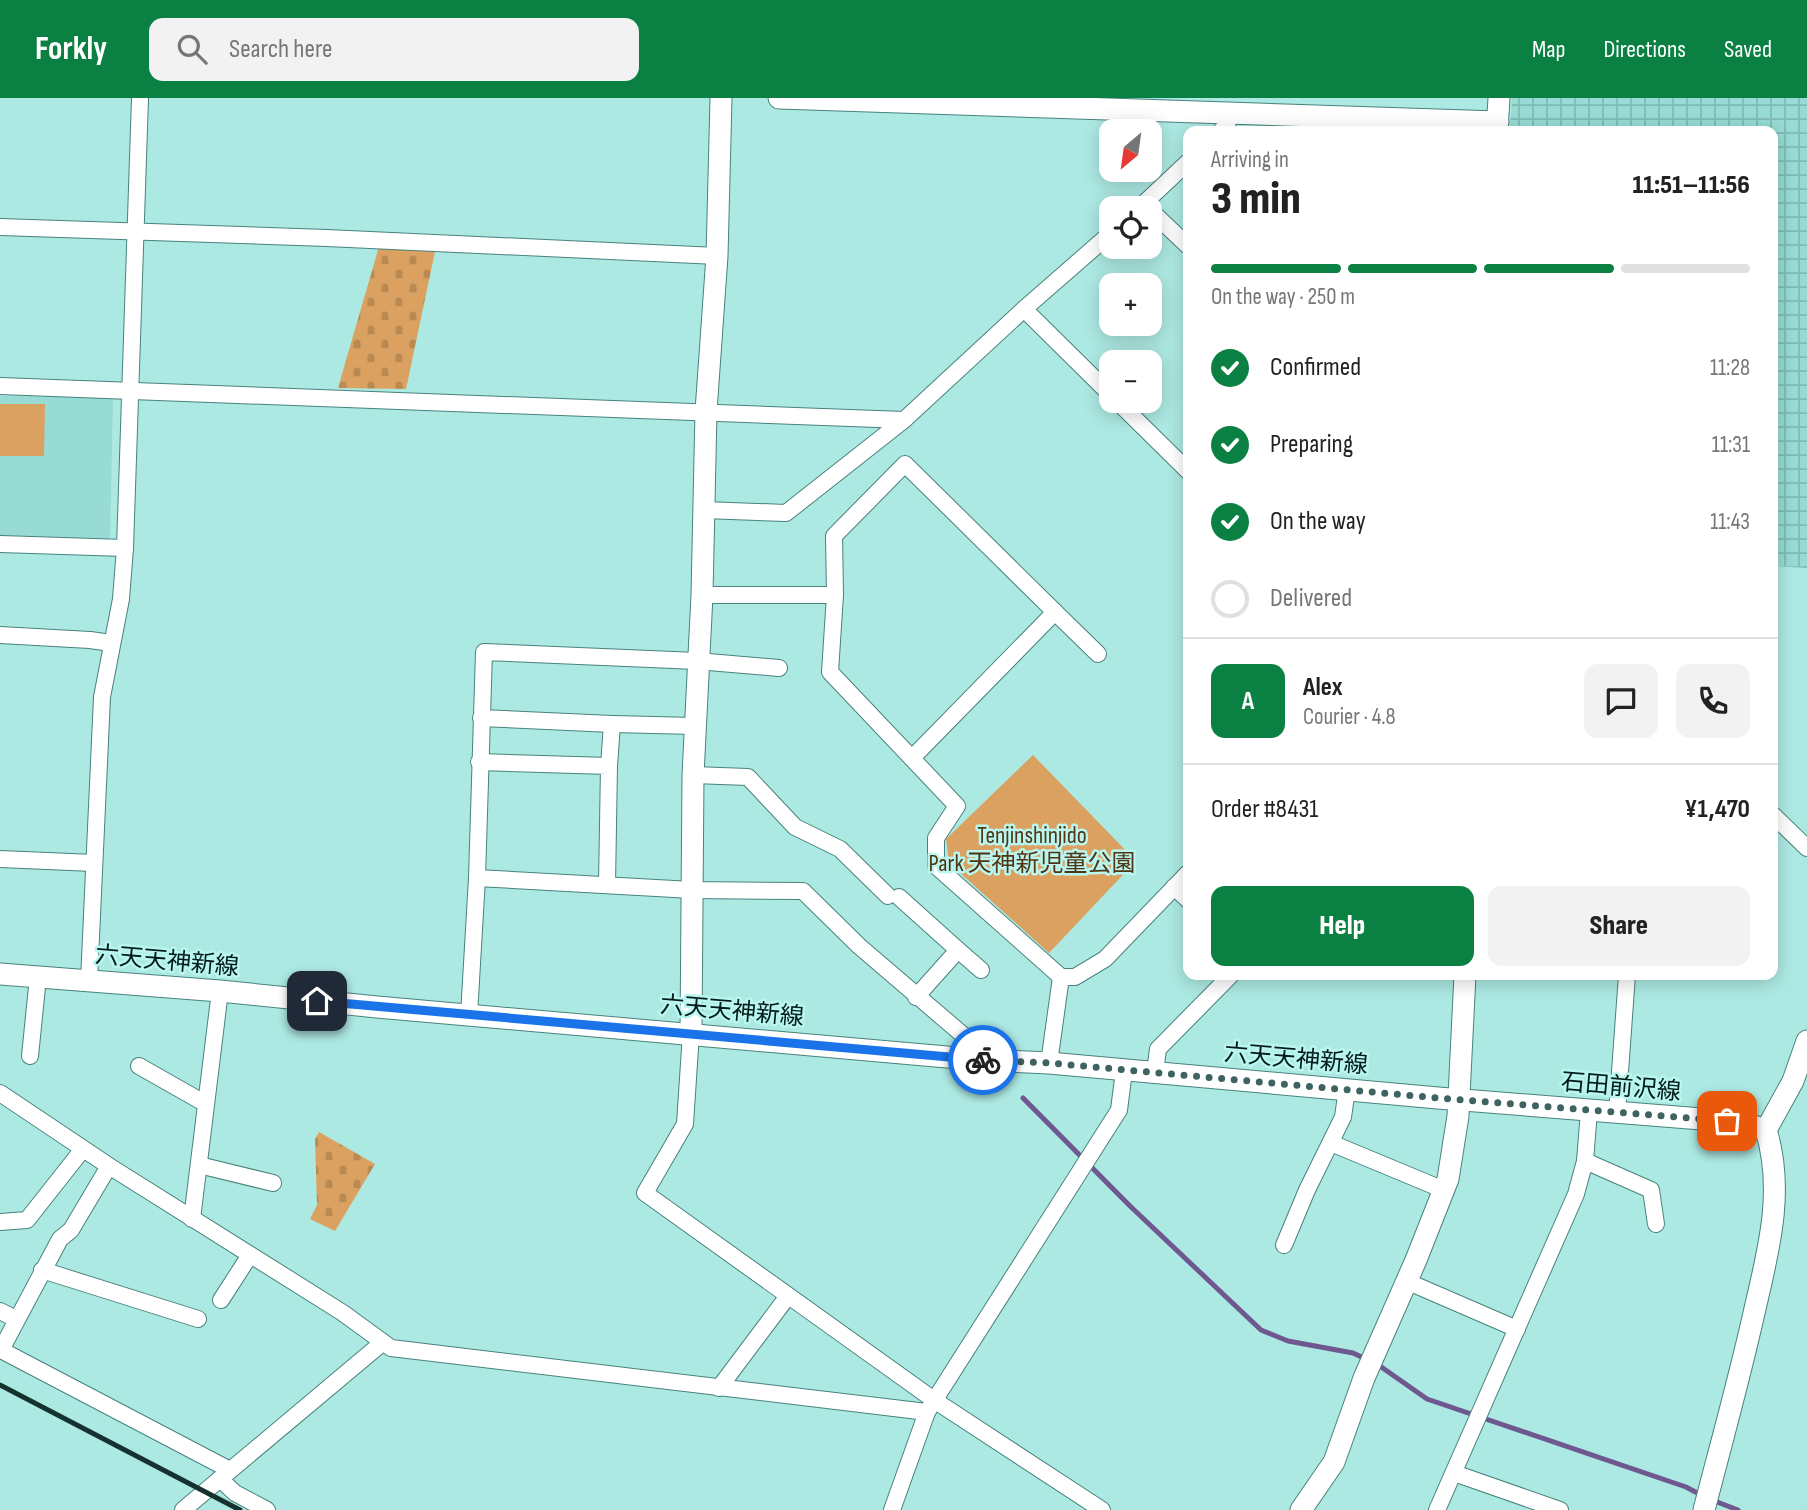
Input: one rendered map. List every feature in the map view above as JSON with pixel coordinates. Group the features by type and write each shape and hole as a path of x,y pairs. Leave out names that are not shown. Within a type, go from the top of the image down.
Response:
{"main road":[{"path":"691,1033 693,775 702,595 706,411 717,256 721,98"},
{"path":"779,98 1225,123 1429,126"},
{"path":"1497,126 1499,98"},
{"name":"六天天神新線","path":"0,974 1458,1099"},
{"path":"1301,1510 1334,1462 1364,1378 1444,1190 1454,1142 1465,980"},
{"path":"1704,1510 1744,1362 1769,1251 1776,1191 1772,1151 1766,1130 1793,1081 1807,1041"},
{"name":"石田前沢線","path":"1458,1099 1744,1123 1766,1130"}],"street":[{"path":"89,981 102,697 121,599 125,548 140,98"},
{"path":"1156,196 1183,167"},
{"path":"1162,223 1183,242"},
{"path":"0,228 135,231 717,256"},
{"path":"704,510 786,513 904,420 1099,243"},
{"path":"1024,309 1099,383"},
{"path":"0,386 904,420"},
{"path":"1129,413 1183,466"},
{"path":"1098,654 905,464 834,536 835,595 830,672 957,806 936,838 936,866 1061,977 1075,977 1105,959 1183,878"},
{"path":"0,544 125,548"},
{"path":"702,595 835,595"},
{"path":"912,758 1055,612"},
{"path":"0,635 111,643"},
{"path":"469,1015 477,878 484,652 698,661 779,668"},
{"path":"481,718 695,726"},
{"path":"607,884 612,724"},
{"path":"479,762 609,766"},
{"path":"693,775 748,777 794,827 840,849 893,897 982,970"},
{"path":"1778,820 1807,848"},
{"path":"0,859 94,863"},
{"path":"477,878 692,890 803,891 859,946 977,1047 981,1060"},
{"path":"1174,887 1183,895"},
{"path":"916,997 958,950"},
{"path":"30,1056 37,977"},
{"path":"1049,1063 1061,977"},
{"path":"1155,1072 1158,1049 1226,980"},
{"path":"1617,1113 1628,980"},
{"path":"192,1219 220,991"},
{"path":"691,1033 685,1124 645,1193 788,1296 931,1406 1102,1510"},
{"path":"139,1066 206,1104"},
{"path":"892,1510 931,1406 1119,1110 1124,1070"},
{"path":"1284,1245 1307,1190 1343,1117 1347,1089"},
{"path":"0,1093 109,1166 343,1313 391,1348 719,1388 931,1406"},
{"path":"1437,1510 1576,1195 1585,1161 1590,1111"},
{"path":"1331,1143 1444,1190"},
{"path":"0,1222 27,1220 83,1149"},
{"path":"1585,1161 1651,1190 1657,1224"},
{"path":"109,1166 71,1230 61,1239 1,1350 225,1474 235,1493 267,1510"},
{"path":"199,1166 273,1184"},
{"path":"220,1300 250,1255"},
{"path":"43,1270 198,1319"},
{"path":"1406,1281 1517,1329"},
{"path":"719,1388 788,1296"},
{"path":"0,1311 16,1320"},
{"path":"183,1510 382,1343"},
{"path":"1454,1473 1560,1510"}],"shaded area":[{"path":"1512,98 1807,98 1807,568 1778,566 1778,126 1510,126"},
{"path":"0,396 113,397 110,542 0,538"}],"green space":[{"path":"380,243 436,247 406,389 338,388"},
{"path":"0,404 45,404 44,456 0,456"},
{"name":"Tenjinshinjido Park 天神新児童公園","path":"1033,755 1136,861 1049,953 949,863 946,839"},
{"path":"319,1132 375,1164 335,1231 310,1219 317,1205 315,1139"}],"waterway":[{"path":"1023,1098 1130,1206 1261,1330 1288,1341 1353,1353 1368,1360"},
{"path":"1377,1364 1427,1399 1686,1487 1703,1496"},
{"path":"1712,1500 1738,1510"}],"railway":[{"path":"0,1385 240,1510"}],"way so far":[{"path":"983,1060 1049,1063 1727,1121"}],"route":[{"path":"317,1001 983,1060"}]}
